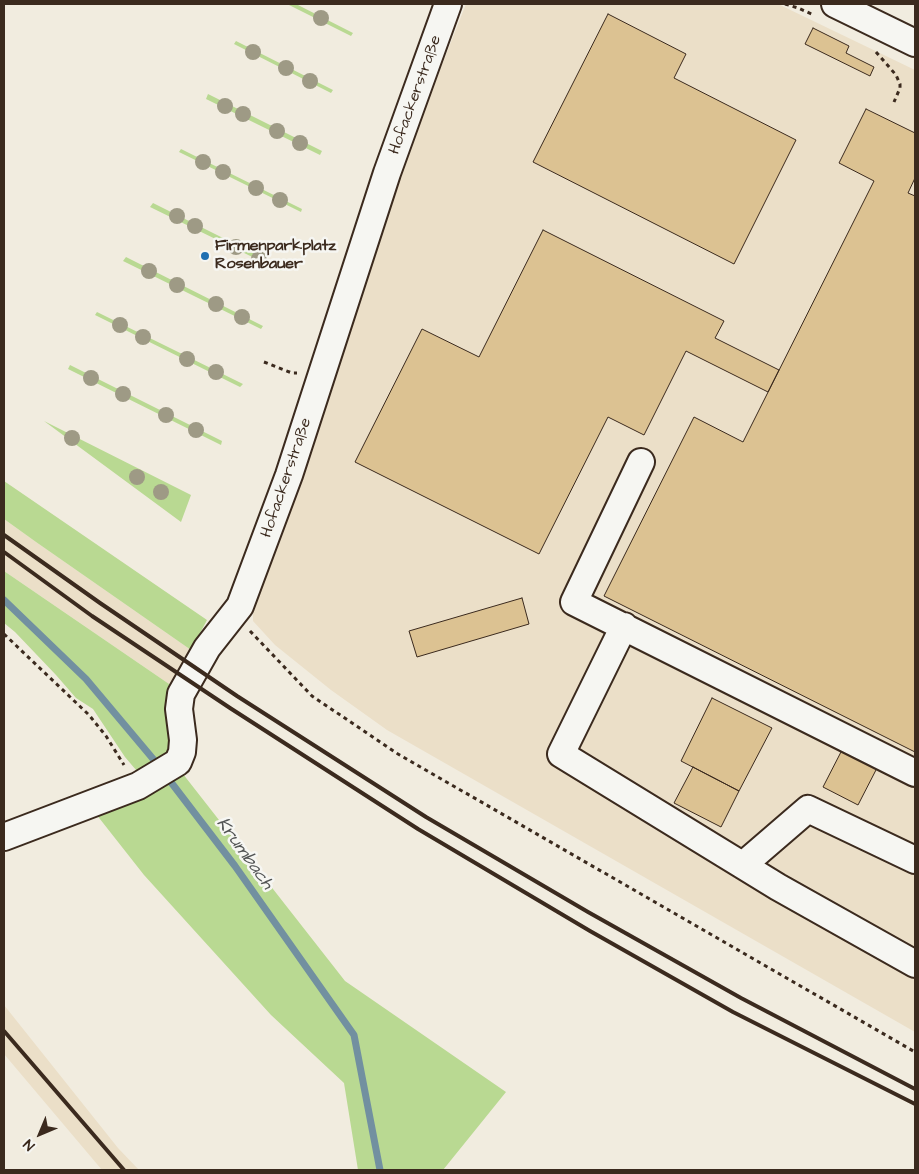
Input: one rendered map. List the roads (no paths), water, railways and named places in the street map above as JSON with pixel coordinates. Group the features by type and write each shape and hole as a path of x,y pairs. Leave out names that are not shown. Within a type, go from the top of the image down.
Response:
{"street":[{"name":"Hofackerstraße","path":"4,837 155,776 178,762 182,752 183,740 179,710 181,694 207,648 240,606 290,475 387,173 448,4"},
{"path":"835,4 915,43"},
{"path":"641,462 574,602 915,773"},
{"path":"624,626 561,754 778,887 915,964"},
{"path":"743,865 808,809 915,860"}],"waterway":[{"name":"Krumbach","path":"4,600 86,679 154,760 235,866 354,1035 380,1170"}],"railway":[{"path":"4,535 237,696 426,817 588,912 741,998 915,1089"},
{"path":"4,552 92,616 230,708 418,829 590,931 733,1012 915,1104"},
{"path":"4,1031 124,1170"}],"place":[{"name":"Firmenparkplatz Rosenbauer","path":"205,256"}]}
